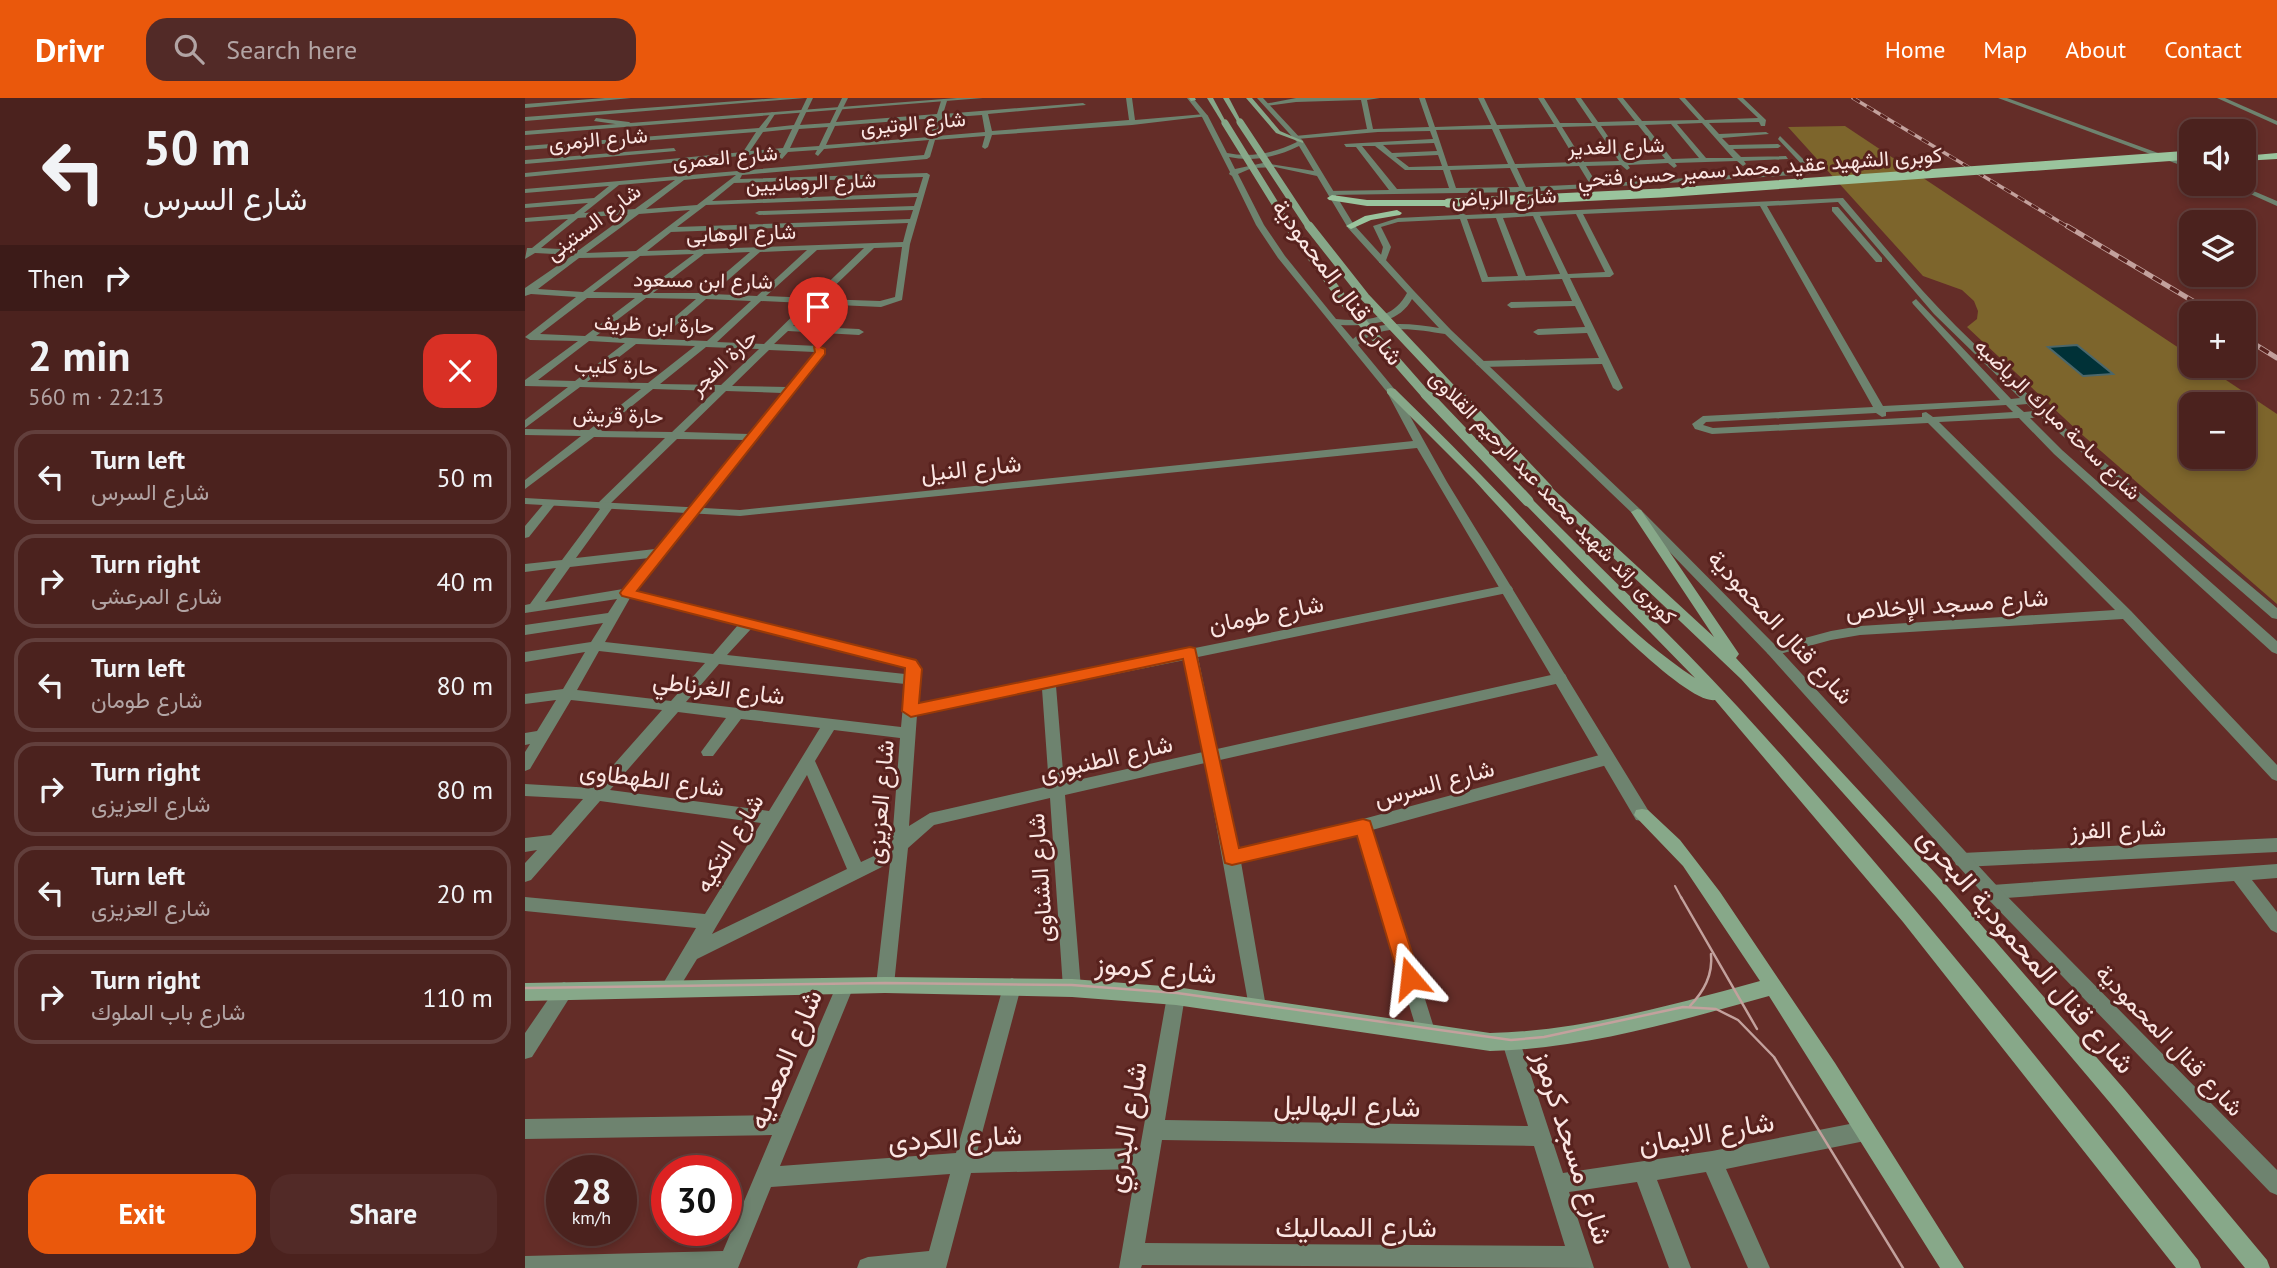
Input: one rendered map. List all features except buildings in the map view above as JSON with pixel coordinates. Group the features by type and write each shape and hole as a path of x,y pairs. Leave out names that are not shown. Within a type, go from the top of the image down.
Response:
{"main road":[{"name":"كوبرى رائد شهيد محمد عبد الرحيم القلاوى","path":"1210,98 1288,227 1347,305 1416,383 1528,501 1733,710"},
{"name":"كوبرى رائد شهيد محمد عبد الرحيم القلاوى","path":"1226,98 1311,229 1365,297 1547,489 1746,675"},
{"path":"1249,98 1278,132 1299,139"},
{"path":"2256,150 2277,149"},
{"name":"كوبرى الشهيد عقيد محمد سمير حسن فتحي","path":"1351,226 1361,220 1384,214 1449,207 2179,156"},
{"path":"2256,158 2277,156"},
{"name":"كوبرى الشهيد عقيد محمد سمير حسن فتحي","path":"1331,195 1378,204 1449,207 1690,198 2179,165"},
{"path":"1391,391 1481,481 1609,617 1663,663 1733,710 2019,1052 2190,1268"},
{"path":"1637,512 1746,675"},
{"name":"شارع قنال المحمودية البحرى","path":"1746,675 1952,903 2118,1097 2259,1268"},
{"name":"شارع قنال المحمودية","path":"1642,816 1664,832 1682,853 1773,986 1953,1268"},
{"name":"شارع كرموز","path":"525,992 670,988 844,988 885,985 1072,988 1176,996 1490,1042 1511,1042 1544,1039 1652,1018 1773,986"}],"street":[{"path":"528,117 551,98"},
{"path":"525,106 628,98"},
{"path":"650,181 713,98"},
{"path":"528,117 583,116 802,98"},
{"path":"775,170 810,98"},
{"path":"812,167 845,98"},
{"path":"525,132 883,105 906,101 980,98"},
{"path":"1046,98 1046,107"},
{"path":"1129,98 1132,122"},
{"path":"1364,98 1370,130"},
{"path":"1263,101 1377,98"},
{"path":"1422,98 1454,192"},
{"path":"1481,98 1524,190"},
{"path":"1541,98 1595,186"},
{"path":"1578,98 1638,184"},
{"path":"1620,98 1685,181"},
{"path":"1682,98 1755,177"},
{"path":"1717,136 1767,133 1763,120 1741,98"},
{"path":"2001,98 2179,160"},
{"path":"2220,98 2277,123"},
{"path":"526,176 601,99"},
{"name":"شارع قنال المحمودية","path":"1192,99 1205,116 1232,174 1267,236 1391,391 1642,816"},
{"path":"933,139 944,101"},
{"path":"525,148 1035,108 1082,101 1085,126"},
{"name":"شارع قنال المحمودية","path":"1263,101 1299,139 1351,226 1411,293 1448,332 1637,512 1773,651 1992,892 2277,1185"},
{"path":"601,156 648,103"},
{"path":"864,163 883,105"},
{"path":"1355,108 1366,107"},
{"path":"1035,108 1036,130"},
{"path":"985,112 989,134 985,147"},
{"path":"528,339 701,205 731,178 772,114"},
{"path":"583,116 629,124"},
{"path":"720,140 739,116"},
{"name":"شارع الوتيرى","path":"526,176 707,157 1205,116"},
{"path":"1224,155 1242,158 1269,155 1299,139 1370,130 1763,120"},
{"path":"1672,122 1705,160"},
{"path":"1339,133 1346,145 1437,141"},
{"name":"شارع العمرى","path":"731,178 743,173 928,156 933,139"},
{"path":"1331,195 1524,190 1810,172 1810,169 1779,142 1728,147"},
{"name":"شارع الغدير","path":"1376,143 1405,169 1786,158"},
{"path":"1357,144 1395,192"},
{"path":"686,178 713,149"},
{"name":"شارع الزمرى","path":"525,162 674,150"},
{"path":"1389,155 1441,153"},
{"path":"1549,165 1562,188"},
{"path":"1232,174 1243,168 1271,166 1318,174"},
{"name":"شارع العمرى","path":"525,191 686,178 919,174 927,175 921,195"},
{"path":"841,224 874,176"},
{"name":"شارع الستينى","path":"526,292 634,212 686,178"},
{"path":"525,257 529,249 616,184"},
{"path":"907,244 921,195"},
{"name":"شارع الرومانيين","path":"525,220 701,205 921,195"},
{"path":"2256,195 2277,204"},
{"path":"525,205 594,200"},
{"name":"شارع ساحة مبارك الرياضيه","path":"1828,200 1979,373 2021,415 2277,649"},
{"name":"شارع الرياض","path":"1382,261 1387,247 1378,225 1409,219 1840,200"},
{"name":"شارع ساحة مبارك الرياضيه","path":"1840,200 1949,325 2029,401 2277,615"},
{"path":"744,228 771,201"},
{"path":"1762,203 1886,422"},
{"path":"759,213 917,208"},
{"path":"1462,215 1484,279 1607,275 1610,273 1578,211"},
{"path":"1535,213 1618,388"},
{"path":"1498,214 1523,279"},
{"path":"668,230 913,221"},
{"name":"شارع الوهابى","path":"529,249 579,254 638,254 907,244"},
{"name":"شارع ابن مسعود","path":"526,292 881,304 899,298 907,244"},
{"name":"حارة الفجر","path":"529,609 565,564 604,507 873,246"},
{"path":"525,486 707,344 814,247"},
{"path":"651,341 758,250"},
{"path":"527,383 703,251"},
{"path":"1334,321 1359,323 1386,317 1404,306 1411,293"},
{"path":"1511,305 1577,303"},
{"path":"787,328 859,332"},
{"path":"1353,345 1366,333 1383,329 1414,328 1448,332"},
{"path":"1538,332 1590,330"},
{"name":"حارة ابن ظريف","path":"528,339 651,341 821,351 789,390"},
{"path":"525,425 633,341"},
{"path":"1481,363 1605,361"},
{"name":"حارة كليب","path":"527,383 789,390"},
{"path":"525,765 627,593 789,390"},
{"path":"2029,401 1703,419 1697,424 1712,430 2043,414"},
{"path":"1918,407 2126,614 2277,775"},
{"name":"حارة قريش","path":"525,432 751,437"},
{"name":"شارع النيل","path":"525,502 740,513 1420,444"},
{"path":"525,534 550,503"},
{"path":"525,568 658,553"},
{"name":"شارع طومان","path":"911,711 1507,589"},
{"path":"525,657 594,646 913,680 914,667 910,664 627,593 529,609"},
{"name":"شارع مسجد الإخلاص","path":"1773,651 1847,631 2126,614"},
{"path":"525,630 613,617"},
{"path":"525,875 748,623"},
{"path":"1190,652 1232,858 1257,1007"},
{"name":"شارع الطنبورى","path":"691,953 882,860 917,828 930,820 1560,678"},
{"name":"شارع العزيزى","path":"885,985 900,845 913,680"},
{"name":"شارع الشناوى","path":"1049,682 1072,988"},
{"name":"شارع الغرناطي","path":"525,699 566,694 909,733"},
{"path":"708,752 738,713"},
{"name":"شارع التكيه","path":"670,988 830,724"},
{"path":"525,739 543,736"},
{"name":"شارع السرس","path":"1232,858 1363,827 1607,759"},
{"path":"808,761 857,872"},
{"name":"شارع الطهطاوى","path":"525,790 559,790 773,818"},
{"path":"1363,827 1426,1031"},
{"path":"525,845 555,841"},
{"name":"شارع الفرز","path":"1962,860 2277,845"},
{"path":"2195,850 2215,875"},
{"path":"1992,892 2277,871"},
{"path":"2238,874 2277,925"},
{"path":"525,904 710,922"},
{"path":"868,1268 935,1265 1012,987"},
{"name":"شارع المعديه","path":"728,1265 844,988"},
{"path":"525,1050 564,990"},
{"name":"شارع البدري","path":"1131,1261 1176,996"},
{"name":"شارع مسجد كرموز","path":"1511,1042 1581,1262"},
{"path":"525,1129 786,1125"},
{"name":"شارع البهاليل","path":"1153,1130 1541,1136"},
{"name":"شارع الايمان","path":"1556,1184 1712,1161 1865,1131"},
{"name":"شارع الكردى","path":"765,1177 962,1163 1148,1158"},
{"path":"1712,1161 1759,1268"},
{"path":"1643,1171 1680,1268"},
{"name":"شارع المماليك","path":"1131,1261 1581,1262"},
{"path":"525,1267 728,1265"}],"shaded area":[{"path":"1845,126 2179,348 2179,378 2223,378 2244,392 2179,392 2179,469 2256,469 2256,400 2277,414 2277,604 2079,432 1967,327 1977,319 1978,311 1974,301 1962,290 1923,276 1788,127"}],"water":[{"path":"2077,345 2113,374 2083,376 2048,347"}],"tram line":[{"path":"1675,886 1682,899"},
{"path":"1681,897 1757,1029"},
{"path":"1690,1006 1707,982 1711,969 1711,954"},
{"path":"525,988 885,983 1072,985 1177,993 1511,1040 1544,1037 1683,1007 1716,1009 1738,1020 1774,1057 1903,1268"}],"railway":[{"path":"1853,98 2070,228"},
{"path":"2067,226 2193,301"},
{"path":"2256,345 2277,358"}],"route":[{"path":"818,349 821,351 627,593 910,664 914,667 911,711 1190,652 1232,858 1363,827 1410,978"}]}
